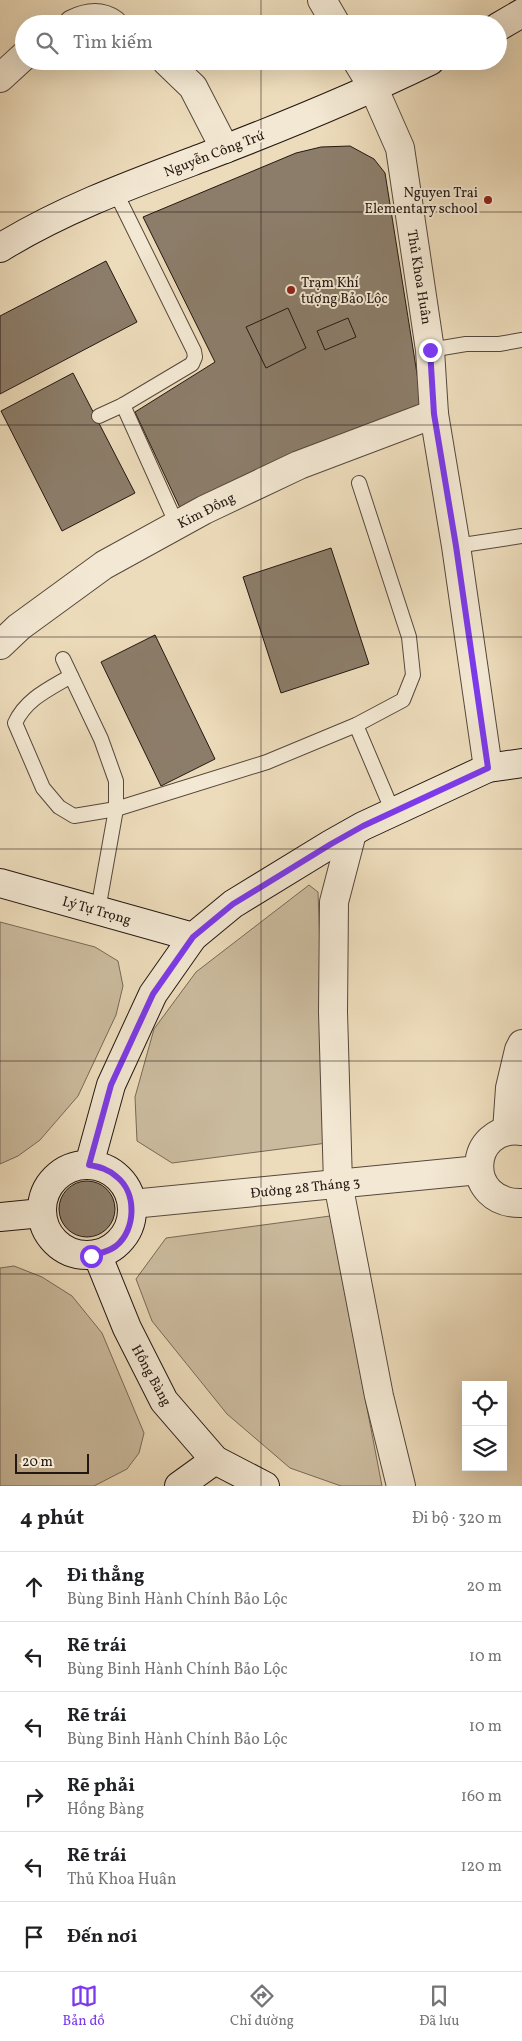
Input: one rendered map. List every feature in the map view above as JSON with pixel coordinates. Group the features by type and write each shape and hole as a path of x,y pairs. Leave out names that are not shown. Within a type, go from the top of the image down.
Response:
{"street":[{"path":"322,0 331,15"},
{"path":"507,22 522,14"},
{"path":"0,78 15,64"},
{"path":"175,70 193,87 225,149"},
{"name":"Thủ Khoa Huân","path":"363,70 374,89 400,148 430,350 434,414 456,546 488,768"},
{"name":"Nguyễn Công Trứ","path":"0,248 19,236 115,191 374,89 412,70"},
{"name":"Kim Đồng","path":"0,645 19,626 104,565 178,525 299,465 434,414"},
{"path":"89,1165 111,1085 153,994 193,937 233,904 352,833 488,768 522,763"},
{"path":"352,833 334,902 333,1012 338,1184 380,1396 401,1486"},
{"name":"Lý Tự Trọng","path":"0,883 193,937"},
{"path":"522,1044 510,1088 514,1131 492,1138 484,1146 478,1170 482,1182 498,1200 522,1203"},
{"path":"89,1165 106,1169 119,1178 128,1190 132,1204 131,1220 126,1234 117,1245 105,1252 91,1256 76,1255 63,1249 52,1240 45,1227 42,1213 43,1197 50,1183 61,1173 75,1166 89,1165"},
{"name":"Đường 28 Tháng 3","path":"132,1204 478,1170"},
{"path":"0,1217 42,1213"},
{"name":"Hồng Bàng","path":"97,1254 127,1328 164,1402 215,1460 265,1486"},
{"path":"179,1486 215,1460"}],"lane":[{"path":"99,416 122,405 192,364 195,357 194,351 115,191"},
{"path":"430,350 466,344 499,344 522,340"},
{"path":"122,405 178,525"},
{"path":"71,676 32,699 21,710 15,723 43,788 59,807 74,816 116,809 267,762 356,725 403,700 413,675 409,637 359,483"},
{"path":"456,546 522,536"},
{"path":"62,659 101,739 116,781 116,809 98,910"},
{"path":"356,725 393,812"}],"shaded area":[{"path":"309,885 318,892 327,1143 172,1163 137,1141 135,1097 154,1029 196,972"},
{"path":"0,922 95,947 118,961 123,986 116,1015 78,1096 40,1140 18,1156 0,1164"},
{"path":"330,1216 382,1486 341,1486 290,1468 227,1414 152,1321 136,1279 166,1238"},
{"path":"14,1266 42,1277 72,1296 102,1333 144,1433 139,1453 127,1469 94,1486 0,1486 0,1268"}],"building":[{"name":"Trạm Khí tượng Bảo Lộc","path":"350,146 374,159 385,173 422,405 238,479 181,510 135,412 215,362 143,217 296,153 321,147"},
{"path":"106,261 137,322 0,394 0,316"},
{"path":"288,308 306,348 266,368 246,327"},
{"path":"348,318 356,337 325,350 317,331"},
{"path":"73,373 135,493 62,531 1,411"},
{"path":"331,548 369,664 281,693 243,577"},
{"path":"155,635 215,759 161,786 101,662"},
{"path":"82,1181 92,1181 107,1189 113,1198 115,1209 113,1220 107,1229 92,1237 82,1237 71,1232 64,1225 59,1214 59,1204 64,1193 71,1186"}],"place":[{"name":"Nguyen Trai Elementary school","path":"488,200"},
{"name":"Trạm Khí tượng Bảo Lộc","path":"291,290"}],"route":[{"path":"91,1256 105,1252 117,1245 126,1234 131,1220 132,1204 128,1190 119,1178 106,1169 89,1165 111,1085 153,994 193,937 233,904 331,844 363,826 488,768 456,546 434,414 430,350"}]}
